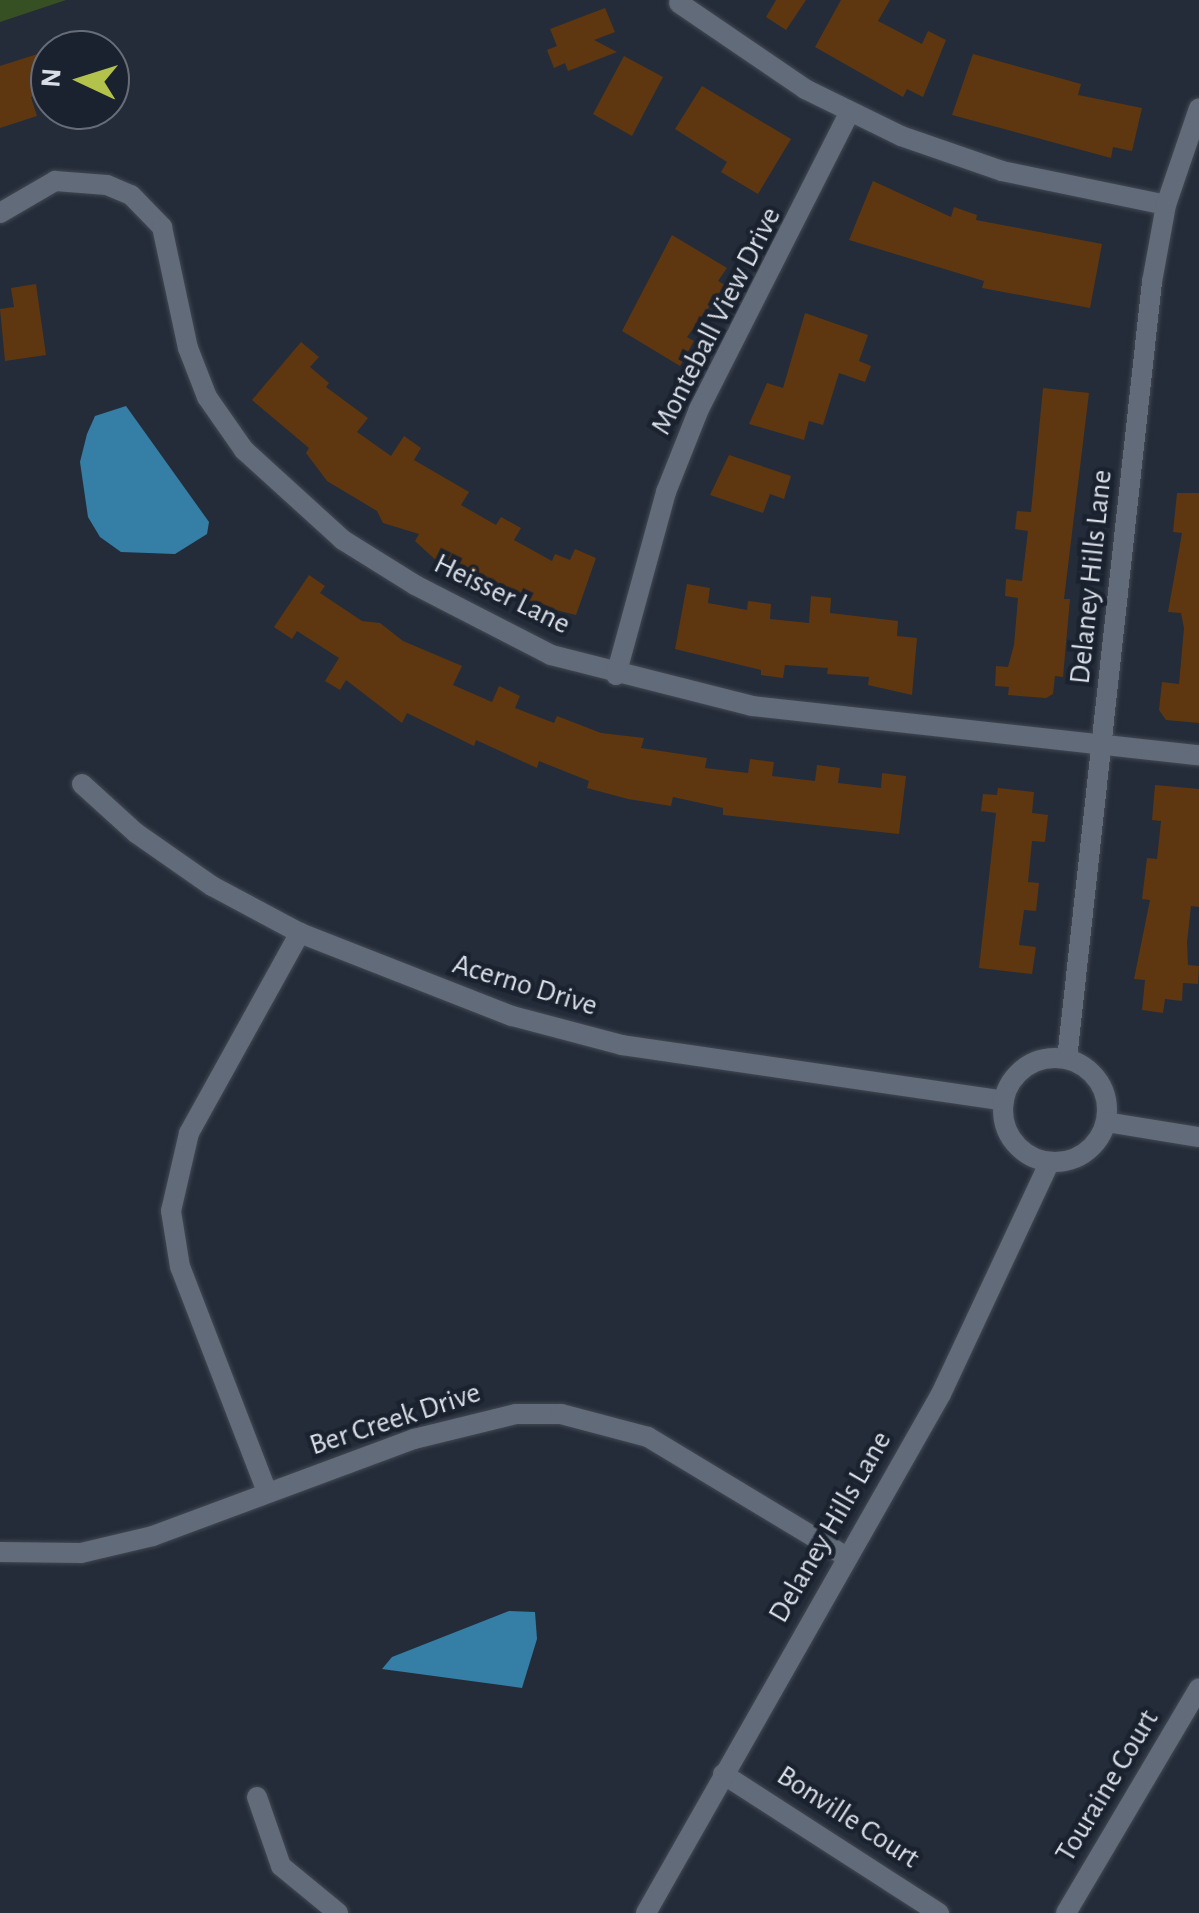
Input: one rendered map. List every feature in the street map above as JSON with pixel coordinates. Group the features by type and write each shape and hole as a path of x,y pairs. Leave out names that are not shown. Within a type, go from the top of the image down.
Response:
{"street":[{"path":"679,3 850,113 1002,171 1166,205"},
{"name":"Delaney Hills Lane","path":"1067,1059 1152,282 1166,205 1199,108"},
{"name":"Monteball View Drive","path":"616,675 666,492 700,409 850,113"},
{"name":"Heisser Lane","path":"0,212 55,181 107,185 130,195 162,226 188,348 207,398 285,493 415,585 551,655 616,675 752,706 1199,755"},
{"name":"Acerno Drive","path":"82,784 136,833 212,886 300,933 479,1005 622,1045 1004,1101"},
{"path":"267,1492 180,1268 171,1211 189,1132 300,933"},
{"path":"1067,1059 1102,1086 1106,1122 1082,1156 1049,1162 1017,1146 1007,1130 1004,1101 1023,1069 1067,1059"},
{"path":"1106,1122 1199,1137"},
{"name":"Delaney Hills Lane","path":"646,1913 845,1556 942,1394 1049,1162"},
{"name":"Ber Creek Drive","path":"0,1552 100,1549 154,1536 470,1421 562,1414 648,1438 845,1556"},
{"name":"Touraine Court","path":"1066,1913 1196,1701"},
{"name":"Bonville Court","path":"723,1774 939,1913"},
{"path":"257,1797 281,1866 338,1913"}],"green space":[{"path":"0,0 66,0 0,22"}],"water":[{"path":"126,406 209,522 207,534 175,554 121,552 100,537 88,517 80,462 87,434 95,416"},
{"path":"509,1611 535,1612 537,1639 522,1688 382,1669 392,1657"}],"building":[{"path":"776,0 806,0 786,30 766,17"},
{"path":"841,0 890,0 878,21 922,44 928,31 946,40 923,97 907,89 903,97 815,47"},
{"path":"605,8 615,32 594,40 617,52 568,71 565,63 554,68 547,50 557,46 550,29"},
{"path":"973,54 1081,84 1078,95 1142,108 1132,151 1113,147 1111,158 952,115"},
{"path":"30,56 30,118 0,128 0,66"},
{"path":"624,56 663,77 632,136 593,114"},
{"path":"702,86 791,139 758,194 721,172 727,162 675,129"},
{"path":"873,181 951,217 954,207 977,215 976,220 1102,244 1090,308 982,288 984,281 849,240"},
{"path":"672,235 727,268 718,281 725,285 687,337 694,341 680,366 622,331"},
{"path":"36,284 46,355 5,361 0,309 14,307 11,288"},
{"path":"805,313 868,335 859,361 871,366 865,382 839,373 823,425 809,421 804,440 749,424 767,383 783,388"},
{"path":"301,342 319,357 310,367 329,383 326,387 368,418 357,432 391,456 404,436 421,448 414,460 469,492 461,505 496,525 501,517 521,528 514,540 552,561 555,554 570,560 575,549 596,558 576,615 496,595 489,583 439,563 415,541 419,534 383,523 377,511 327,481 306,453 309,448 252,400"},
{"path":"1043,388 1089,393 1064,599 1070,599 1063,677 1055,676 1053,694 1046,698 1008,695 1009,687 995,686 996,666 1008,667 1014,645 1018,598 1005,596 1006,579 1022,581 1028,531 1015,529 1017,511 1031,512"},
{"path":"729,455 791,476 784,499 770,494 763,513 710,495"},
{"path":"1177,493 1199,493 1199,723 1166,720 1159,710 1162,682 1179,684 1184,628 1181,613 1168,612 1182,533 1173,532"},
{"path":"309,575 325,586 320,593 362,621 380,623 403,641 462,666 453,685 492,702 499,686 520,696 515,708 554,723 557,716 601,733 644,738 641,748 707,758 705,768 748,773 750,759 774,762 772,776 815,781 817,765 840,768 838,783 881,788 882,773 906,776 899,834 723,815 723,808 673,797 671,806 628,799 587,788 589,781 539,761 537,768 476,740 474,746 407,713 402,723 346,680 340,690 325,681 339,658 297,631 292,639 274,627"},
{"path":"687,584 710,588 708,603 747,610 748,601 771,604 770,619 809,623 811,596 831,598 830,613 898,621 897,636 917,638 912,695 868,685 869,677 827,674 828,668 785,665 783,678 675,649"},
{"path":"1155,785 1199,789 1199,907 1191,906 1187,942 1188,965 1199,966 1198,984 1183,983 1182,1001 1165,999 1163,1013 1142,1010 1145,980 1134,979 1150,900 1142,899 1147,858 1157,859 1161,821 1152,820"},
{"path":"998,788 1034,792 1032,813 1048,815 1045,842 1032,841 1028,882 1039,883 1036,911 1024,910 1019,945 1036,947 1032,974 979,968 996,813 981,811 983,794 997,795"}]}
